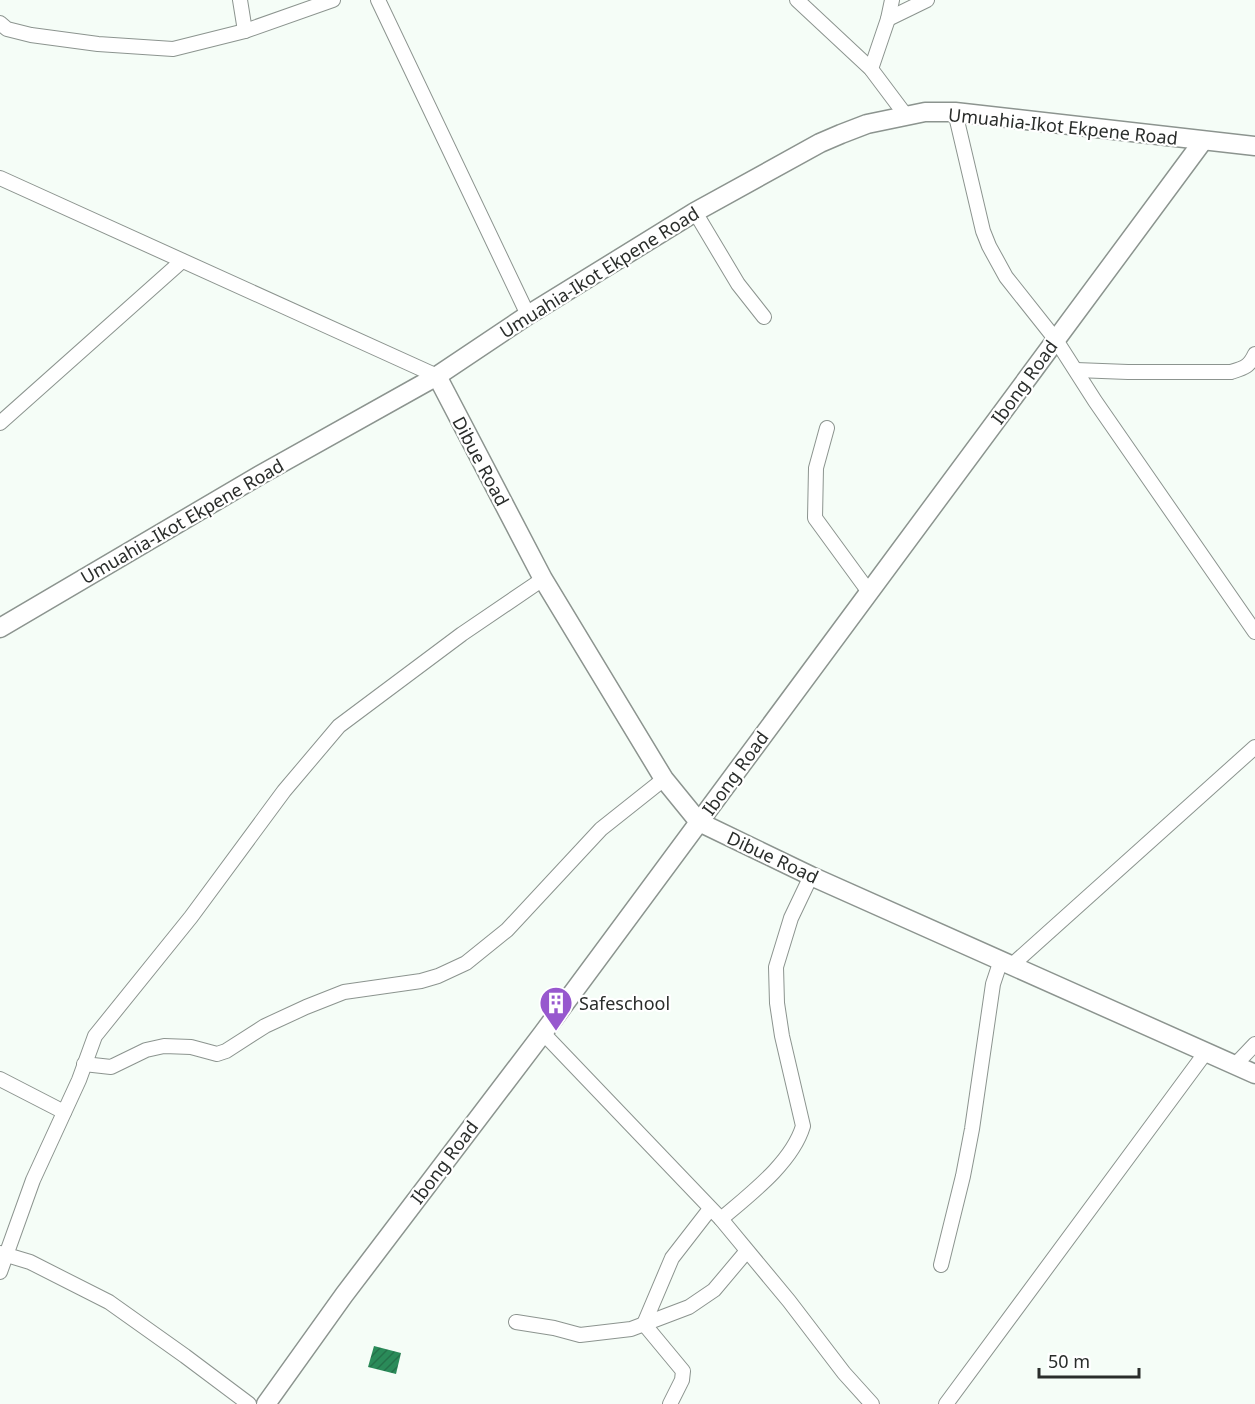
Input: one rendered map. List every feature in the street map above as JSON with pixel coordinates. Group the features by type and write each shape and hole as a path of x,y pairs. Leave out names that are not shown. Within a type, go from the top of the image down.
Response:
{"street":[{"path":"240,0 245,31"},
{"path":"2,30 98,44 173,49 245,31 333,0"},
{"path":"378,0 528,315"},
{"path":"797,0 871,69 907,117"},
{"path":"871,69 892,0"},
{"path":"888,19 927,0"},
{"name":"Umuahia-Ikot Ekpene Road","path":"0,628 260,475 437,376 528,315 695,212 820,143 867,124 925,112 955,112 1255,146"},
{"path":"955,112 983,231 1006,277 1056,339 1095,401 1255,632"},
{"name":"Ibong Road","path":"266,1404 344,1295 543,1033 1203,141"},
{"path":"0,178 437,376"},
{"path":"695,212 738,284 764,317"},
{"path":"0,423 182,261"},
{"path":"1076,370 1231,372 1251,364 1255,354"},
{"name":"Dibue Road","path":"437,376 543,579 663,779 699,822 812,876 1255,1074"},
{"path":"827,428 816,468 815,519 869,592"},
{"path":"0,1272 3,1253 33,1180 79,1080 94,1036 191,917 284,791 339,726 462,634 543,579"},
{"path":"941,1265 972,1129 993,984 1007,963 1255,747"},
{"path":"84,1064 111,1067 146,1050 164,1046 191,1047 217,1054 226,1051 265,1026 344,993 421,981 466,963 507,930 600,829 663,779"},
{"path":"721,1219 759,1186 788,1156 803,1126 780,1025 776,967 791,918 812,876"},
{"path":"543,1033 721,1219 746,1252 789,1301 844,1373 872,1404"},
{"path":"1235,1065 1255,1044"},
{"path":"946,1404 1206,1052"},
{"path":"0,1079 64,1112"},
{"path":"644,1324 672,1257 710,1209"},
{"path":"516,1322 580,1335 630,1329 689,1307 714,1290 746,1252"},
{"path":"3,1253 30,1262 109,1302 249,1404"},
{"path":"644,1324 682,1371 682,1380 670,1404"}],"building":[{"path":"374,1346 401,1353 396,1374 368,1367"}],"place":[{"name":"Safeschool","path":"556,1032"}]}
